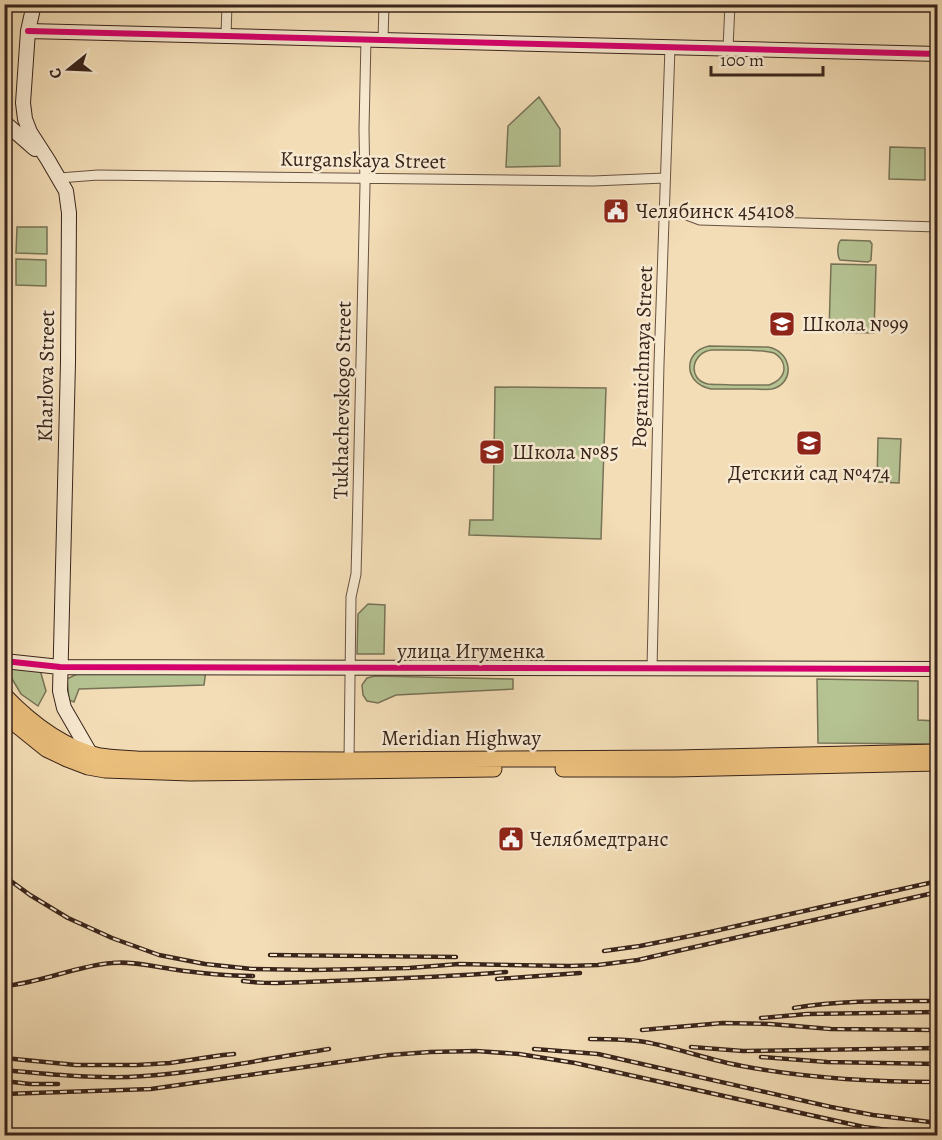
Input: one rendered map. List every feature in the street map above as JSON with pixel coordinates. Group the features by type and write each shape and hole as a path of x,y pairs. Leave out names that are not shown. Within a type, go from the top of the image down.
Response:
{"main road":[{"name":"Meridian Highway","path":"4,695 44,730 71,746 115,758 349,760 676,758 938,752"},
{"name":"Meridian Highway","path":"5,718 46,749 67,759 88,767 122,772 638,769 938,763"}],"street":[{"name":"Kharlova Street","path":"34,4 28,31 23,103 25,119 30,132 66,191 69,213 60,692 64,708 90,753"},
{"path":"226,36 227,4"},
{"path":"383,40 384,4"},
{"path":"728,48 730,4"},
{"path":"28,31 938,54"},
{"name":"Tukhachevskogo Street","path":"349,760 351,597 356,574 366,39"},
{"name":"Pogranichnaya Street","path":"652,668 670,47"},
{"path":"6,123 15,124 25,119"},
{"path":"6,123 48,160"},
{"name":"Kurganskaya Street","path":"59,178 98,175 592,181 665,178"},
{"path":"664,213 684,214 700,220 938,226"},
{"name":"улица Игуменка","path":"6,662 60,667 938,669"}],"green space":[{"path":"539,97 560,129 560,166 506,167 508,126"},
{"path":"890,147 925,148 925,180 889,179"},
{"path":"17,227 47,227 47,254 16,253"},
{"path":"841,240 870,241 872,244 871,260 868,262 840,260 838,250"},
{"path":"16,259 46,260 46,286 16,285"},
{"path":"831,264 876,265 874,333 829,332"},
{"path":"709,346 768,347 782,354 786,360 788,374 780,386 772,389 711,389 702,386 691,375 691,361 700,349","holes":["712,350 754,350 774,353 782,361 783,374 769,385 708,384 697,377 694,366 700,356"]},
{"path":"5,376 9,379 5,585"},
{"path":"495,387 606,388 601,539 469,535 470,520 493,520"},
{"path":"878,438 901,439 899,483 877,482"},
{"path":"368,604 385,605 384,654 357,654 358,614"},
{"path":"5,667 40,670 46,691 38,706 21,694"},
{"path":"206,670 204,685 79,689 74,702 69,700 67,679 77,674"},
{"path":"375,676 513,679 513,689 396,695 378,703 367,701 363,695 362,685 367,678"},
{"path":"817,679 918,681 918,720 937,721 937,744 818,743"}],"railway":[{"path":"4,876 68,918 112,938 159,955 205,964 252,969 409,968 459,964 598,965 638,960 938,892"},
{"path":"604,951 710,932 938,881"},
{"path":"270,955 456,957"},
{"path":"4,986 31,982 85,967 119,963 212,974 253,976"},
{"path":"243,981 287,983 506,972"},
{"path":"497,979 580,973"},
{"path":"794,1008 848,1002 938,1001"},
{"path":"761,1018 807,1014 938,1012"},
{"path":"642,1030 723,1023 831,1029 938,1030"},
{"path":"590,1039 645,1042 730,1063 790,1074 864,1080 938,1082"},
{"path":"691,1047 743,1051 938,1048"},
{"path":"4,1070 128,1077 204,1069 329,1049"},
{"path":"534,1049 598,1054 831,1107 938,1123"},
{"path":"4,1094 151,1089 389,1055 476,1051 519,1054 575,1063 864,1127 936,1136"},
{"path":"4,1058 76,1065 137,1065 234,1054"},
{"path":"761,1057 827,1062 938,1064"},
{"path":"4,1081 58,1084"}],"cycle path":[{"path":"28,31 938,54"},
{"path":"4,661 60,667 938,669"}],"place":[{"name":"Челябинск 454108","path":"616,211"},
{"name":"Школа №99","path":"782,324"},
{"name":"Детский сад №474","path":"809,443"},
{"name":"Школа №85","path":"492,452"},
{"name":"Челябмедтранс","path":"511,839"}]}
